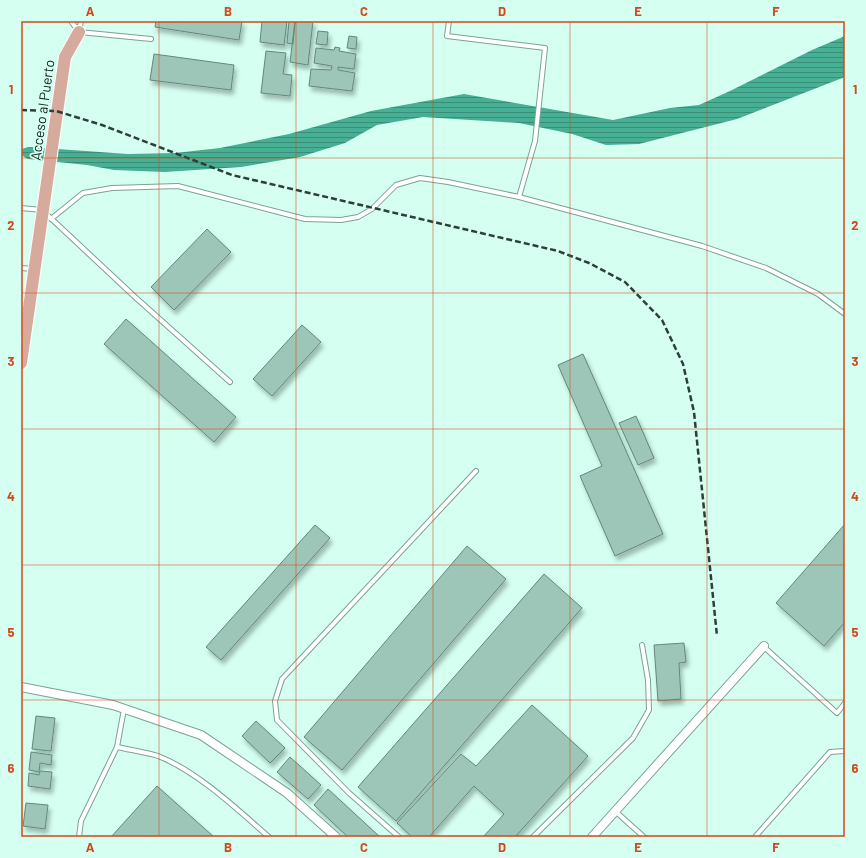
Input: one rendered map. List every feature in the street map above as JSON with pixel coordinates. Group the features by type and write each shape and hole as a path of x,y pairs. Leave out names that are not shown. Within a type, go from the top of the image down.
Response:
{"main road":[{"name":"Acceso al Puerto","path":"21,356 47,184 54,122 64,57 80,26"}],"street":[{"path":"592,837 764,646"},
{"path":"21,687 124,709 201,735 288,793 336,837"}],"lane":[{"path":"71,21 80,26 151,39"},
{"path":"449,21 447,36 545,48 535,141 519,197"},
{"path":"51,219 84,193 112,188 178,186 305,218 341,220 358,217 372,209 396,185 420,178 448,182 519,197 702,246 766,268 818,294 845,314"},
{"path":"21,208 42,210 134,297 230,382"},
{"path":"21,268 34,269"},
{"path":"399,837 350,793 277,720 275,701 282,680 476,471"},
{"path":"533,837 633,738 649,710 648,680 642,645"},
{"path":"764,646 837,713 845,703"},
{"path":"79,837 81,821 116,747 124,709"},
{"path":"116,747 158,756 182,767 230,803 269,837"},
{"path":"755,837 830,752 845,751"},
{"path":"615,811 644,837"}],"shaded area":[{"path":"845,36 845,77 737,119 639,144 606,145 572,134 519,123 423,117 377,125 345,143 300,157 241,167 165,172 114,170 87,165 28,159 21,155 21,149 29,147 128,154 175,153 220,148 289,134 371,111 464,94 613,120 670,108 699,105 812,50"}],"building":[{"path":"156,21 242,21 239,40 155,27"},
{"path":"262,21 287,21 284,45 260,42"},
{"path":"289,21 295,21 293,44 287,43"},
{"path":"295,21 313,21 308,65 290,62"},
{"path":"318,31 328,32 327,45 316,44"},
{"path":"349,36 357,37 356,49 347,48"},
{"path":"335,47 340,48 339,51 356,54 354,69 338,67 338,70 355,73 352,91 309,86 311,69 331,70 332,66 314,63 316,48 334,50"},
{"path":"266,51 286,53 283,74 292,75 290,96 261,93"},
{"path":"154,54 234,65 231,90 150,80"},
{"path":"207,229 231,252 174,310 151,287"},
{"path":"126,319 236,417 214,442 104,344"},
{"path":"302,325 321,342 272,396 253,379"},
{"path":"583,354 663,534 615,556 580,476 602,466 558,365"},
{"path":"636,416 654,458 638,465 619,423"},
{"path":"845,524 845,622 824,646 776,603"},
{"path":"315,525 330,538 221,660 206,647"},
{"path":"467,546 506,579 342,770 304,737"},
{"path":"544,574 582,608 396,821 358,787"},
{"path":"684,643 686,662 679,663 681,699 658,701 654,645"},
{"path":"532,705 588,756 515,837 483,837 504,814 474,786 429,837 412,837 397,823 461,754 476,766"},
{"path":"36,716 55,718 51,751 32,749"},
{"path":"256,721 285,748 270,763 242,736"},
{"path":"31,752 52,755 51,765 40,763 39,772 29,770"},
{"path":"290,757 321,785 308,799 277,772"},
{"path":"40,771 52,772 50,789 28,786 29,773 39,775"},
{"path":"157,786 214,837 111,837"},
{"path":"328,789 380,837 348,837 314,805"},
{"path":"26,803 48,805 45,829 23,826"}],"railway":[{"path":"21,110 56,111 102,125 232,175 558,251 589,263 625,282 662,320 683,364 694,412 717,636"}]}
